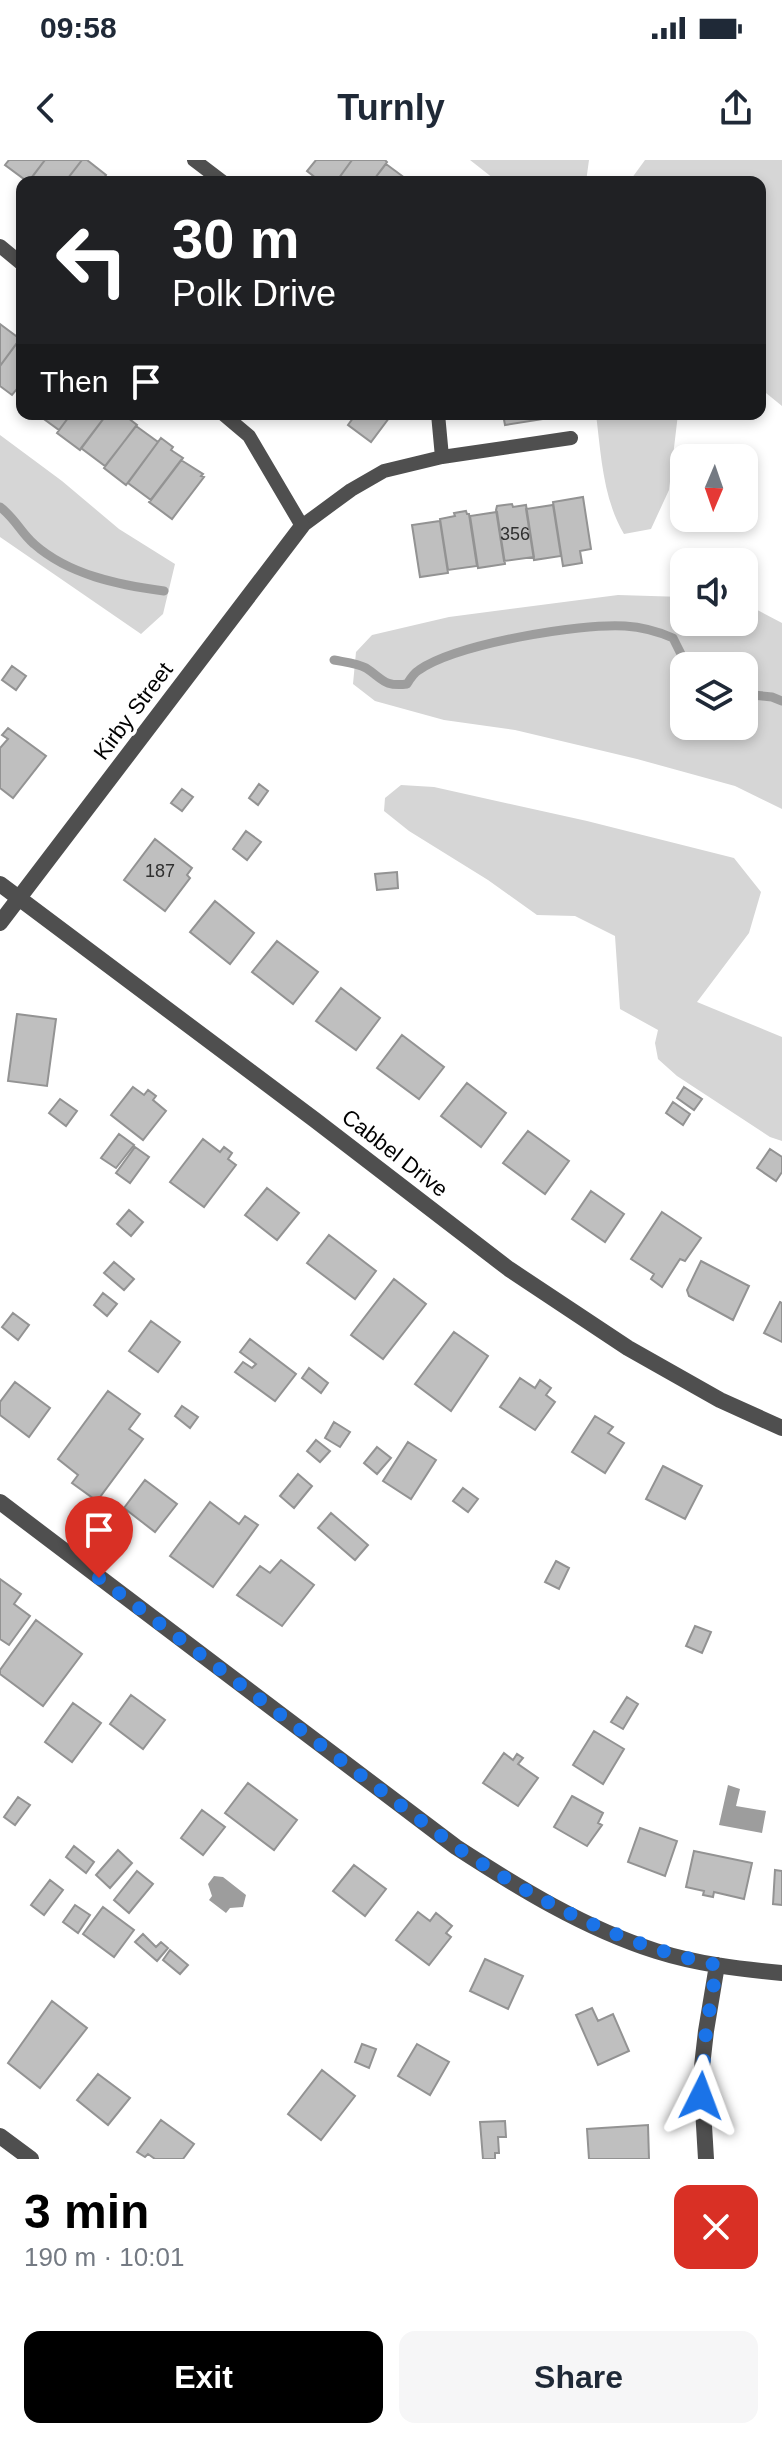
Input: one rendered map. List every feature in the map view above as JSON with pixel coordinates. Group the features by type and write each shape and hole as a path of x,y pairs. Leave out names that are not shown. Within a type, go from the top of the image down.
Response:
{"street":[{"name":"Kirby Street","path":"0,923 302,526"},
{"name":"Cabbel Drive","path":"0,884 509,1269 628,1348 720,1400 782,1428"},
{"path":"0,1502 456,1847 494,1872 562,1911 656,1951 717,1965 782,1973"},
{"path":"706,2159 701,2075 717,1965"},
{"path":"0,2136 31,2159"}],"lane":[{"path":"194,160 215,176"},
{"path":"0,246 16,259"},
{"path":"230,420 249,436 302,526"},
{"path":"439,420 442,457"},
{"name":"Kirby Street","path":"302,526 351,490 384,471 442,457 571,438"}],"shaded area":[{"path":"470,160 589,160 587,176 490,176"},
{"path":"645,160 782,160 782,406 766,393 766,176 633,176"},
{"path":"597,420 677,420 674,444 670,444 669,490 651,529 624,534 611,506"},
{"path":"0,435 119,529 175,564 163,614 141,634 0,537"},
{"path":"618,595 670,597 670,636 758,636 758,610 782,623 782,809 735,786 637,759 515,730 444,720 375,701 353,684 356,652 372,635 449,617"},
{"path":"401,785 434,787 734,858 761,892 749,933 697,1002 782,1037 782,1141 770,1137 677,1076 658,1059 655,1043 658,1030 620,1009 615,936 575,916 537,915 409,831 384,811 385,798"},
{"path":"728,1785 740,1789 736,1806 766,1811 762,1833 719,1825"},
{"path":"214,1876 223,1877 246,1895 243,1907 230,1908 226,1913 209,1900 212,1896 208,1884"}],"building":[{"path":"9,160 45,160 33,176 20,176 5,165"},
{"path":"45,160 82,160 70,176 33,176"},
{"path":"82,160 87,160 106,175 105,176 70,176"},
{"path":"316,160 352,160 340,176 313,176 307,171"},
{"path":"352,160 387,162 376,176 340,176"},
{"path":"386,164 402,176 377,176"},
{"path":"0,324 16,336 16,344 0,366"},
{"path":"16,344 16,390 12,395 0,386 0,366"},
{"path":"45,420 66,420 59,430"},
{"path":"67,420 102,420 80,450 57,433"},
{"path":"102,420 131,420 137,425 105,466 81,448"},
{"path":"352,420 388,420 371,442 348,425"},
{"path":"504,420 537,420 505,425"},
{"path":"136,426 158,442 126,485 104,468"},
{"path":"161,438 183,458 151,500 128,483"},
{"path":"181,460 204,477 172,519 149,502"},
{"path":"583,497 591,549 580,551 582,563 563,566 553,502"},
{"path":"512,504 513,507 526,505 534,557 504,561 496,510 497,506"},
{"path":"553,505 561,556 534,560 526,509"},
{"path":"466,511 477,566 448,570 440,519"},
{"path":"497,512 505,564 478,568 470,516"},
{"path":"440,521 448,573 420,577 412,525"},
{"path":"12,666 26,676 16,690 2,680"},
{"path":"8,728 46,756 13,798 0,788 0,748 8,739 2,735"},
{"path":"259,784 268,791 258,805 249,798"},
{"path":"182,789 193,797 182,811 171,803"},
{"path":"246,831 261,842 247,860 233,849"},
{"path":"155,839 192,868 187,875 190,878 165,911 124,880"},
{"path":"397,872 398,888 377,890 375,874"},
{"path":"215,901 254,933 230,964 190,932"},
{"path":"277,941 318,972 293,1004 252,972"},
{"path":"341,988 380,1018 356,1050 316,1021"},
{"path":"17,1014 56,1019 47,1086 8,1081"},
{"path":"402,1035 444,1067 419,1099 377,1068"},
{"path":"467,1083 506,1113 481,1147 441,1116"},
{"path":"133,1087 144,1095 148,1090 156,1096 153,1100 166,1111 143,1140 111,1115"},
{"path":"684,1087 702,1099 694,1110 677,1098"},
{"path":"60,1099 77,1111 66,1126 49,1113"},
{"path":"673,1102 690,1114 683,1125 666,1113"},
{"path":"528,1131 569,1161 545,1194 503,1163"},
{"path":"119,1134 134,1145 116,1168 101,1158"},
{"path":"203,1139 220,1152 224,1147 232,1153 228,1159 236,1165 204,1207 170,1182"},
{"path":"135,1147 149,1157 130,1183 116,1173"},
{"path":"770,1149 782,1157 782,1172 776,1181 757,1168"},
{"path":"267,1188 299,1213 277,1240 245,1215"},
{"path":"591,1191 624,1214 605,1242 572,1219"},
{"path":"129,1210 143,1222 131,1236 117,1224"},
{"path":"662,1212 701,1238 685,1261 680,1259 662,1287 651,1279 654,1274 631,1259"},
{"path":"329,1235 376,1271 355,1299 307,1263"},
{"path":"701,1261 749,1286 733,1320 689,1296 687,1290"},
{"path":"114,1262 134,1279 124,1290 104,1273"},
{"path":"394,1279 426,1304 383,1359 351,1335"},
{"path":"103,1293 117,1304 107,1316 94,1305"},
{"path":"782,1303 782,1342 764,1333"},
{"path":"13,1313 29,1325 18,1340 2,1327"},
{"path":"151,1321 180,1342 158,1372 129,1351"},
{"path":"454,1332 488,1356 451,1411 415,1384"},
{"path":"250,1339 296,1374 275,1401 235,1372 243,1362 252,1368 256,1364 240,1352"},
{"path":"309,1368 328,1383 321,1393 302,1378"},
{"path":"520,1378 535,1388 540,1380 551,1388 546,1395 555,1402 535,1430 500,1407"},
{"path":"15,1382 50,1408 29,1437 0,1415 0,1402"},
{"path":"108,1391 140,1414 129,1429 143,1439 97,1501 72,1483 78,1475 58,1459"},
{"path":"182,1406 198,1417 190,1428 175,1416"},
{"path":"595,1416 613,1427 608,1433 624,1443 605,1473 572,1452"},
{"path":"334,1422 350,1432 340,1447 325,1438"},
{"path":"316,1440 330,1451 320,1462 307,1451"},
{"path":"408,1442 436,1460 411,1499 383,1481"},
{"path":"377,1447 391,1458 377,1474 364,1463"},
{"path":"663,1466 702,1486 685,1519 646,1499"},
{"path":"298,1474 312,1486 294,1508 280,1496"},
{"path":"145,1480 177,1504 155,1532 124,1508"},
{"path":"463,1488 478,1499 468,1512 453,1501"},
{"path":"210,1502 239,1524 245,1516 258,1525 213,1587 170,1556"},
{"path":"331,1513 368,1545 355,1560 318,1528"},
{"path":"281,1560 314,1585 282,1626 237,1595 260,1566 270,1573"},
{"path":"556,1561 569,1568 559,1589 545,1582"},
{"path":"0,1579 21,1594 14,1604 30,1616 9,1645 0,1639"},
{"path":"36,1620 82,1654 43,1706 0,1674"},
{"path":"695,1626 711,1632 702,1653 686,1646"},
{"path":"131,1695 165,1720 143,1749 110,1724"},
{"path":"627,1697 638,1704 623,1729 611,1722"},
{"path":"73,1703 101,1723 72,1762 45,1742"},
{"path":"594,1731 624,1749 603,1784 573,1765"},
{"path":"504,1753 513,1760 517,1754 523,1758 518,1764 538,1778 518,1806 483,1783"},
{"path":"248,1783 297,1820 274,1850 225,1813"},
{"path":"572,1796 603,1813 598,1823 602,1825 587,1846 554,1827"},
{"path":"18,1797 30,1805 15,1825 4,1817"},
{"path":"202,1810 225,1827 203,1855 181,1838"},
{"path":"640,1828 677,1841 665,1876 628,1862"},
{"path":"74,1846 94,1862 86,1873 66,1857"},
{"path":"118,1850 132,1863 110,1888 96,1875"},
{"path":"694,1851 752,1863 744,1899 714,1892 713,1897 703,1895 704,1891 686,1887"},
{"path":"354,1865 386,1889 365,1916 333,1891"},
{"path":"775,1870 782,1871 782,1905 773,1904"},
{"path":"137,1871 153,1884 129,1913 114,1900"},
{"path":"50,1880 63,1890 44,1915 31,1905"},
{"path":"75,1905 90,1915 78,1933 63,1922"},
{"path":"103,1907 134,1930 114,1957 83,1934"},
{"path":"418,1912 430,1921 436,1913 452,1926 446,1933 451,1937 429,1965 396,1940"},
{"path":"143,1934 156,1947 161,1942 168,1948 157,1961 135,1942"},
{"path":"170,1950 188,1965 180,1974 163,1960"},
{"path":"485,1959 523,1976 508,2009 470,1991"},
{"path":"52,2001 87,2028 40,2088 8,2063"},
{"path":"592,2008 598,2021 613,2014 629,2051 598,2065 576,2015"},
{"path":"362,2044 376,2049 369,2068 355,2062"},
{"path":"417,2044 449,2062 430,2095 398,2076"},
{"path":"322,2070 355,2096 321,2140 288,2114"},
{"path":"98,2074 130,2098 108,2125 77,2100"},
{"path":"161,2120 194,2144 183,2159 155,2159 137,2152"},
{"path":"505,2121 506,2137 498,2137 499,2153 495,2153 495,2159 483,2159 480,2122"},
{"path":"648,2125 649,2159 589,2159 587,2129"}],"waterway":[{"path":"0,507 34,544 63,564 112,582 164,591"},
{"path":"334,660 362,666 388,683 407,684 417,671 461,652 519,637 604,626 649,630 673,638 680,652"},
{"path":"758,696 782,701"}],"route":[{"path":"99,1578 456,1847 494,1872 562,1911 626,1940 656,1951 717,1965 706,2031 701,2096"}]}
